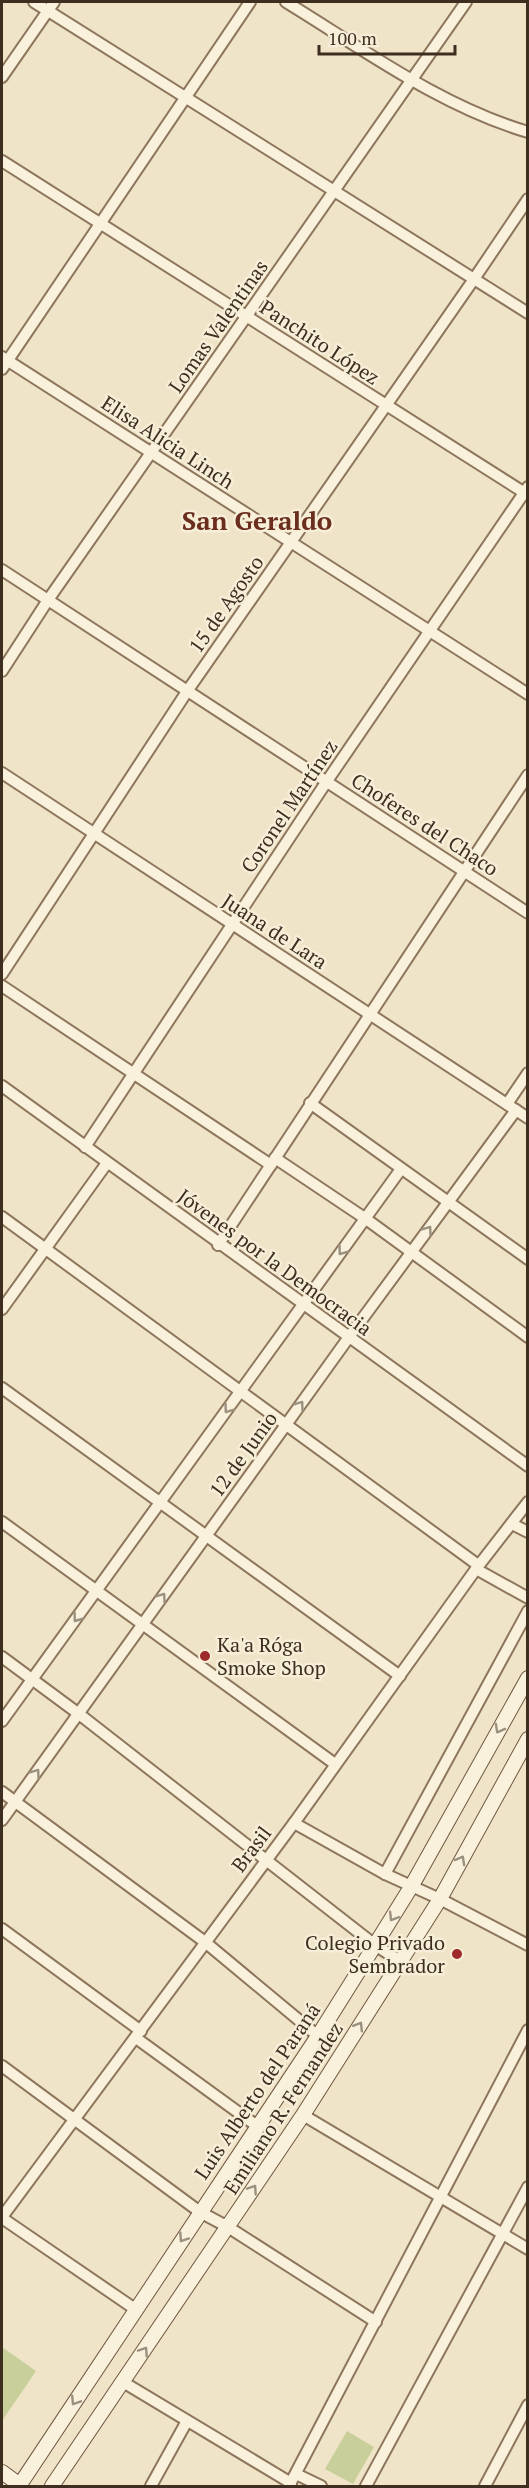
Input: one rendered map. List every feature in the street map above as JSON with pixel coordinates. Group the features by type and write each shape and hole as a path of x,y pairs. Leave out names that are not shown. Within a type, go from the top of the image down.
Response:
{"main road":[{"name":"Luis Alberto del Paraná","path":"20,2486 135,2309 318,2036 411,1887 528,1678"},
{"name":"Emiliano R. Fernandez","path":"52,2487 303,2115 440,1899 528,1739"},
{"path":"2,2472 20,2486"}],"street":[{"path":"34,2 51,6 186,96 528,313"},
{"path":"3,362 250,2"},
{"path":"286,2 412,79 493,121 528,132"},
{"name":"Lomas Valentinas","path":"2,671 48,600 466,2"},
{"path":"2,77 51,6"},
{"name":"Panchito López","path":"2,161 386,406 526,492"},
{"name":"15 de Agosto","path":"2,974 188,690 528,199"},
{"name":"Elisa Alicia Linch","path":"3,362 152,453 528,694"},
{"name":"Coronel Martínez","path":"85,1148 327,781 526,492"},
{"name":"Choferes del Chaco","path":"2,570 528,913"},
{"name":"Juana de Lara","path":"2,773 528,1118"},
{"path":"218,1245 528,776"},
{"path":"2,986 132,1074 366,1218 528,1337"},
{"name":"12 de Junio","path":"2,1820 448,1203 511,1107 528,1073"},
{"name":"Jóvenes por la Democracia","path":"2,1086 218,1245 528,1466"},
{"path":"310,1103 528,1259"},
{"path":"2,1309 107,1163"},
{"name":"12 de Junio","path":"2,1721 401,1169"},
{"path":"2,1217 287,1424 477,1567 528,1598"},
{"path":"2,1388 400,1676"},
{"name":"Brasil","path":"2,2218 6,2202 74,2121 139,2034 294,1823 477,1567 528,1502"},
{"path":"2,1522 96,1593 335,1764"},
{"path":"512,1524 528,1532"},
{"path":"385,1874 528,1611"},
{"path":"2,1657 267,1858 375,1945 400,1961"},
{"path":"2,1792 205,1942 318,2036"},
{"path":"294,1823 385,1874 440,1899 528,1945"},
{"path":"2,1929 257,2127"},
{"path":"292,2481 528,2030"},
{"path":"2,2066 200,2212 228,2227 376,2322"},
{"path":"303,2115 528,2249"},
{"path":"366,2487 528,2187"},
{"path":"2,2218 135,2309"},
{"path":"123,2382 292,2481 321,2487"},
{"path":"485,2487 528,2405"},
{"path":"151,2487 187,2421"}],"green space":[{"path":"2,2347 36,2371 2,2421"},
{"path":"347,2431 374,2447 353,2484 325,2469"}],"place":[{"name":"Ka'a Róga Smoke Shop","path":"205,1656"},
{"name":"Colegio Privado Sembrador","path":"457,1954"}],"district":[{"name":"San Geraldo","path":"257,520"}]}
